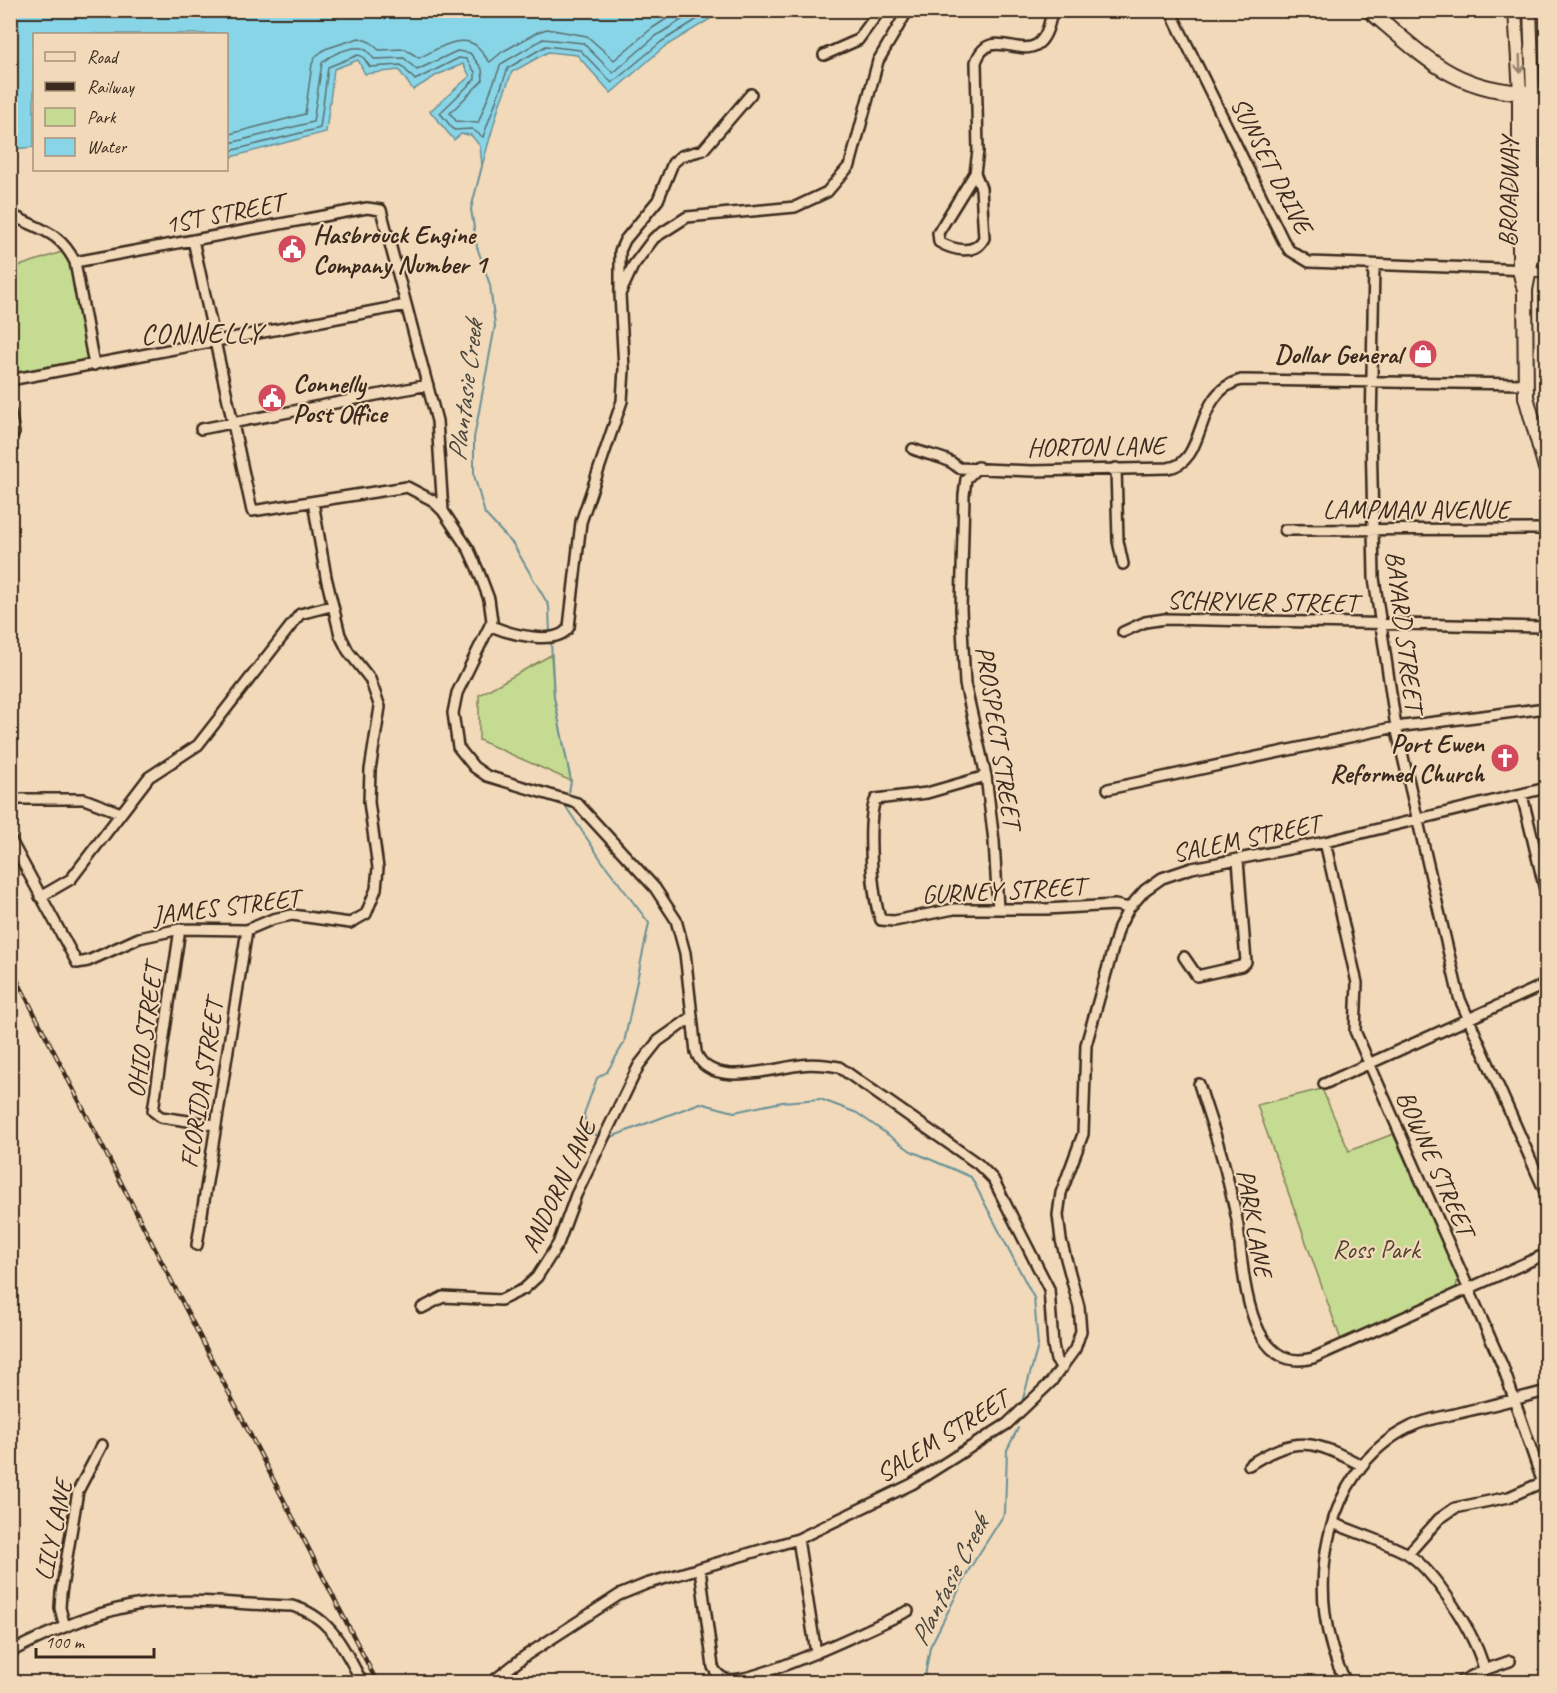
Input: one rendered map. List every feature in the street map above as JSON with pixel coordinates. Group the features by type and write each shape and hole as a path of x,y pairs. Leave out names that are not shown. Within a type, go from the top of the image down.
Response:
{"highway":[{"path":"1369,10 1385,16 1423,57 1455,77 1488,89 1533,92"},
{"name":"BROADWAY","path":"1533,92 1525,270 1525,384 1528,411 1546,468"}],"main road":[{"path":"1515,10 1533,92"},
{"path":"1530,10 1533,92"}],"street":[{"path":"824,55 858,40 880,10"},
{"path":"620,294 633,266 654,238 687,217 795,207 813,200 838,182 850,165 878,61 908,10"},
{"path":"975,173 981,188 984,238 980,245 972,249 948,247 939,242 938,233 975,173 978,151 976,62 978,56 991,44 998,42 1029,49 1038,45 1044,38 1052,10"},
{"name":"SUNSET DRIVE","path":"1170,10 1289,250 1309,262 1525,270 1546,274"},
{"path":"491,627 518,635 558,637 565,634 569,627 573,610 580,522 622,401 624,369 620,251 625,240 658,200 673,163 681,156 703,150 751,94"},
{"name":"1ST STREET","path":"75,262 367,208 381,210 406,305"},
{"path":"10,214 60,238 75,262 94,365"},
{"path":"193,240 252,511 408,487 432,500 469,550 489,599 491,627 457,693 453,727 458,747 474,767 487,776 577,802 655,888 676,920 685,953 699,1059 710,1068 735,1074 752,1074 812,1064 838,1067 978,1164 1000,1190 1045,1280 1052,1309 1053,1345 1056,1360 1062,1368"},
{"name":"BAYARD STREET","path":"1374,265 1371,381 1374,578 1396,727 1449,961 1468,1019 1546,1194"},
{"path":"10,380 406,305 437,421 441,450 442,511"},
{"name":"HORTON LANE","path":"913,449 929,456 950,459 959,468 1032,471 1168,468 1181,464 1190,454 1208,405 1218,392 1233,382 1252,379 1525,384"},
{"path":"201,429 428,385"},
{"path":"10,412 14,433"},
{"name":"PROSPECT STREET","path":"978,467 966,479 961,609 965,684 986,776 994,841 998,909"},
{"path":"1116,468 1118,541 1123,564"},
{"name":"JAMES STREET","path":"40,897 77,963 93,959 139,938 180,929 247,930 273,919 292,915 350,923 366,914 376,889 378,868 369,802 370,770 380,718 379,698 370,680 344,643 331,606 313,502"},
{"name":"LAMPMAN AVENUE","path":"1285,530 1546,529"},
{"path":"10,839 40,897 71,879 149,777 198,745 300,614 331,606"},
{"name":"SCHRYVER STREET","path":"1123,632 1144,622 1165,619 1546,627"},
{"path":"1108,789 1396,727 1546,708"},
{"name":"GURNEY STREET","path":"986,776 927,793 878,798 874,802 870,842 881,920 894,921 947,909 1115,905 1129,908"},
{"name":"SALEM STREET","path":"492,1683 525,1656 619,1595 646,1584 798,1539 912,1484 1016,1418 1062,1368 1078,1341 1081,1318 1060,1240 1059,1202 1083,1134 1086,1046 1119,927 1129,908 1145,890 1162,878 1192,868 1324,842 1546,788"},
{"path":"1522,795 1546,894"},
{"path":"10,799 84,799 121,813"},
{"name":"BOWNE STREET","path":"1324,842 1357,983 1355,1031 1503,1367 1546,1492"},
{"path":"1184,957 1197,976 1241,966 1246,962 1238,860"},
{"name":"OHIO STREET","path":"180,929 153,1111 161,1117 215,1125"},
{"name":"FLORIDA STREET","path":"197,1245 247,930"},
{"path":"1324,1084 1546,984"},
{"name":"ANDORN LANE","path":"422,1308 443,1298 501,1300 524,1289 537,1277 558,1244 576,1195 639,1065 658,1041 692,1017"},
{"name":"PARK LANE","path":"1199,1084 1227,1173 1238,1224 1242,1273 1250,1307 1272,1350 1287,1358 1304,1360 1313,1358 1467,1288"},
{"path":"1467,1288 1546,1254"},
{"path":"1346,1683 1335,1656 1324,1596 1324,1555 1333,1523 1361,1465 1386,1442 1410,1426 1546,1390"},
{"path":"1249,1465 1280,1447 1304,1444 1329,1449 1361,1465"},
{"name":"LILY LANE","path":"65,1627 60,1608 61,1593 78,1491 102,1445"},
{"path":"1408,1554 1438,1520 1455,1508 1509,1497 1543,1482"},
{"path":"1333,1523 1408,1554 1453,1604 1478,1650 1484,1670"},
{"path":"798,1539 816,1653"},
{"path":"700,1569 711,1657 716,1672 727,1680 735,1680 816,1653 908,1611"},
{"path":"10,1652 91,1617 146,1603 292,1606 312,1613 327,1624 362,1683"},
{"path":"1460,1683 1484,1670 1510,1661"}],"green space":[{"path":"65,251 73,265 88,359 12,373 10,269"},
{"path":"551,655 554,697 571,781 479,740 479,695"},
{"name":"Ross Park","path":"1322,1089 1349,1151 1393,1134 1458,1278 1456,1288 1341,1340 1257,1105"}],"water":[{"path":"11,10 723,11 664,47 611,93 577,55 548,52 512,72 499,106 482,166 480,146 471,135 461,134 454,140 430,111 470,76 463,64 437,75 413,90 399,70 365,74 358,60 334,69 326,132 228,158 228,33 33,33 33,147 15,149 13,138 10,138"}],"waterway":[{"name":"Plantasie Creek","path":"482,166 471,209 477,247 490,285 495,326 474,438 474,475 485,514 513,544 549,606 550,635"},
{"name":"Plantasie Creek","path":"551,641 554,697 571,781 569,792"},
{"name":"Plantasie Creek","path":"566,807 602,861 649,923 624,1043 607,1072 597,1078 584,1114 586,1125 591,1133 599,1136"},
{"name":"Plantasie Creek","path":"611,1137 700,1103 734,1112 782,1102 820,1099 857,1113 911,1151 971,1177 1034,1298 1038,1346 1022,1402"},
{"name":"Plantasie Creek","path":"924,1682 930,1647 970,1568 1005,1513 1007,1450 1018,1428"}],"railway":[{"path":"10,966 377,1682"}],"place":[{"name":"Hasbrouck Engine Company Number 1","path":"292,249"},
{"name":"Dollar General","path":"1423,354"},
{"name":"Connelly Post Office","path":"272,398"},
{"name":"Port Ewen Reformed Church","path":"1505,758"}],"district":[{"name":"CONNELLY","path":"202,333"}]}
